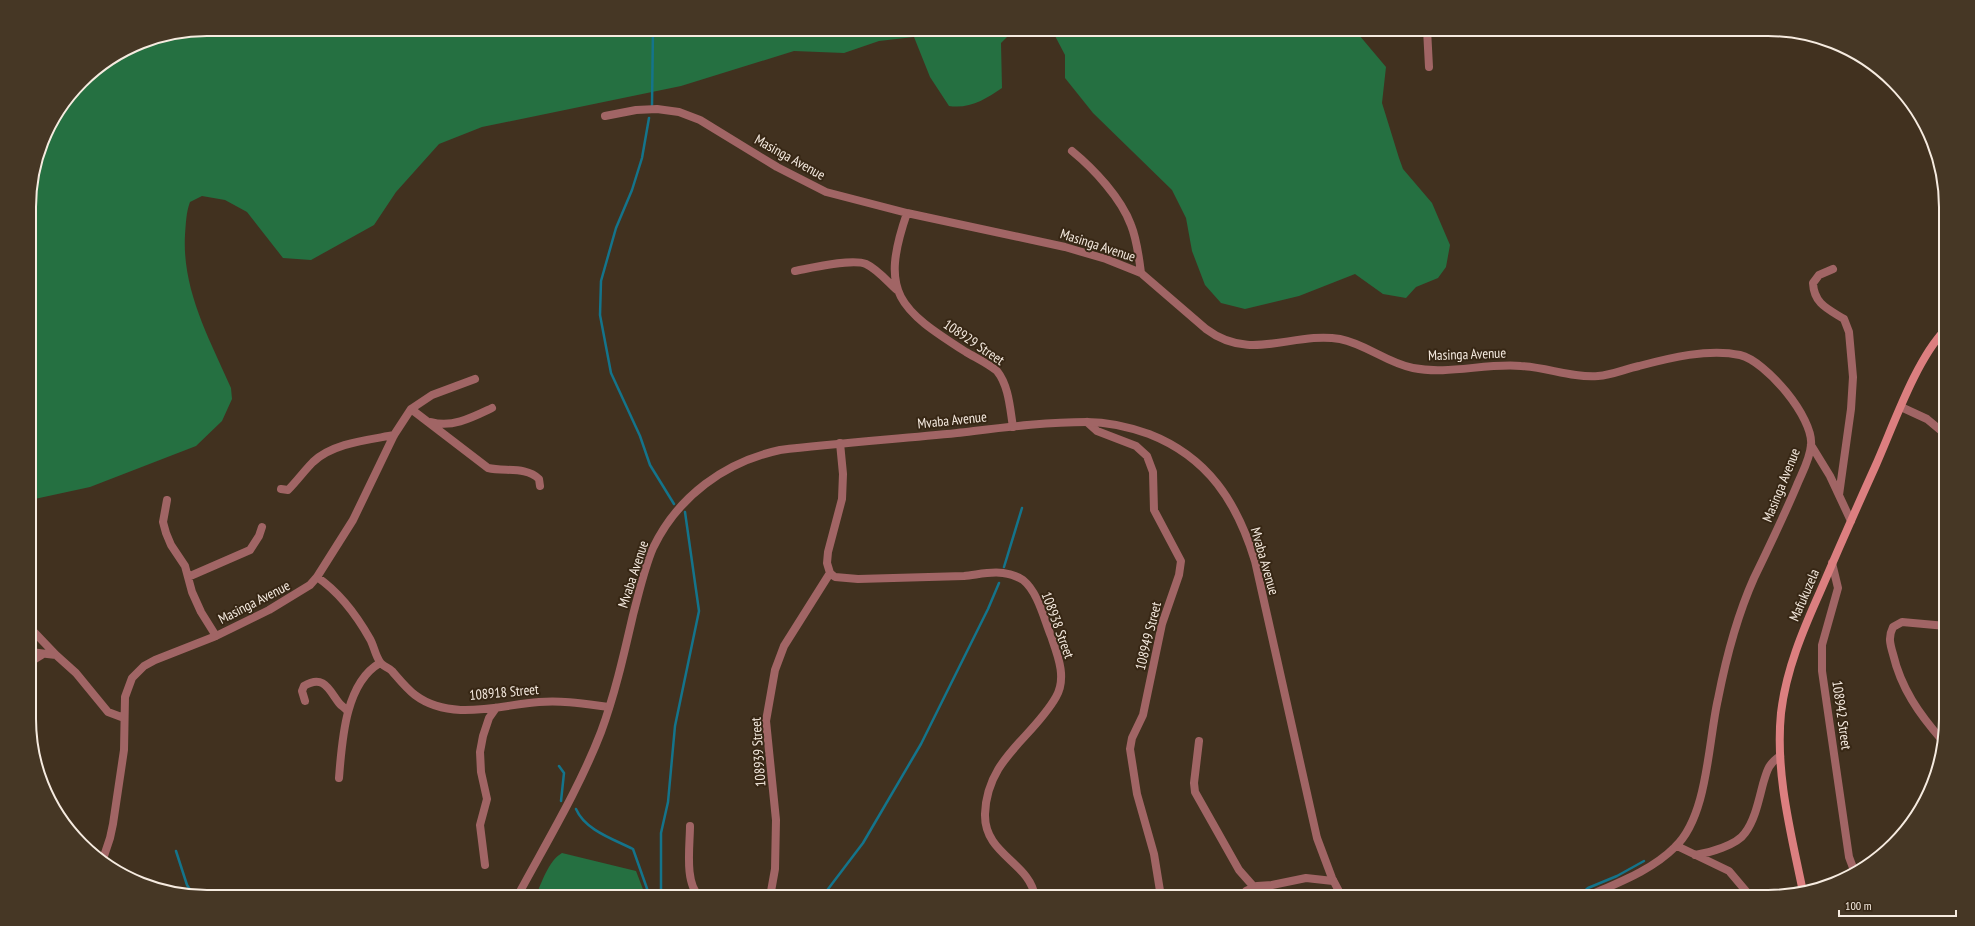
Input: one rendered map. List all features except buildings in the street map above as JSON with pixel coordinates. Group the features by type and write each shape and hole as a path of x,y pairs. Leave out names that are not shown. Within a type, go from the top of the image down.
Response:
{"main road":[{"name":"Mafukuzela","path":"1802,887 1788,822 1780,756 1782,711 1789,674 1806,624 1901,407 1926,356 1939,337"}],"street":[{"path":"1427,36 1429,67"},
{"name":"Masinga Avenue","path":"605,116 636,110 657,109 679,112 700,120 777,168 826,192 907,213 1106,258 1141,273 1217,338 1234,342 1266,346 1304,340 1337,339 1373,350 1397,363 1424,370 1521,366 1581,377 1605,375 1638,366 1706,353 1720,352 1742,355 1760,364 1786,392 1804,420 1810,434 1811,445 1804,468 1753,582 1735,634 1716,707 1701,794 1694,818 1677,846 1658,861 1640,872 1601,890"},
{"path":"1072,151 1091,169 1123,207 1131,225 1138,249 1141,273"},
{"name":"108929 Street","path":"907,213 895,252 894,278 903,301 914,315 997,371 1001,376 1005,387 1013,427"},
{"name":"108929 Street","path":"795,271 828,265 860,262 870,266 898,290"},
{"path":"1833,269 1819,274 1813,283 1816,295 1822,306 1844,319 1849,332 1853,377 1851,409 1839,494"},
{"name":"Masinga Avenue","path":"104,856 113,824 124,750 124,718 128,686 138,672 155,660 216,636 281,604 304,589 317,577 353,520 394,435 411,409 432,395 475,379"},
{"path":"1901,407 1927,419 1939,429"},
{"path":"426,421 439,424 457,423 492,408"},
{"path":"411,409 488,468 502,471 528,471 539,480 540,486"},
{"name":"Mvaba Avenue","path":"521,890 584,773 609,707 646,567 659,537 679,509 706,483 752,457 780,450 1013,427 1087,422 1121,426 1138,430 1174,447 1206,471 1226,496 1237,514 1255,561 1315,831 1322,855 1338,890"},
{"name":"108949 Street","path":"1087,422 1096,431 1136,446 1147,456 1153,472 1154,510 1182,563 1162,624 1143,714 1132,738 1130,749 1137,794 1154,854 1161,890"},
{"path":"281,489 288,490 314,461 328,453 354,443 394,435"},
{"path":"830,573 827,563 828,552 842,495 840,443"},
{"path":"1811,445 1830,476 1851,521"},
{"path":"168,500 164,522 166,533 171,545 185,566 192,592 198,606 216,636"},
{"path":"188,577 250,550 260,536 262,527"},
{"name":"108942 Street","path":"1832,563 1838,588 1822,645 1822,671 1849,856 1853,867"},
{"name":"108938 Street","path":"830,573 842,578 858,579 1002,573 1018,577 1030,588 1053,642 1061,670 1062,682 1059,692 1048,709 1013,748 1002,764 990,790 985,813 986,824 994,845 1029,881 1034,890"},
{"name":"108939 Street","path":"771,890 775,869 776,820 766,721 775,670 784,646 830,573"},
{"path":"317,577 333,590 356,618 370,640 380,663 365,673 357,687 348,712 341,746 339,778"},
{"path":"1938,736 1913,704 1896,666 1889,639 1892,627 1902,622 1939,625"},
{"path":"36,634 76,673 108,712 124,718"},
{"path":"36,653 56,654"},
{"path":"36,658 43,654"},
{"name":"108918 Street","path":"380,663 390,668 415,695 431,704 460,709 496,708 556,701 609,707"},
{"path":"305,701 302,691 304,686 314,682 321,683 327,685 342,706 348,709 348,712"},
{"path":"485,865 480,825 487,799 481,772 480,752 489,718 496,708"},
{"path":"1199,741 1194,783 1195,792 1238,870 1254,887"},
{"path":"1695,854 1718,849 1735,841 1745,834 1755,810 1766,770 1771,762 1780,756"},
{"path":"690,826 690,879 694,890"},
{"path":"1677,846 1729,871 1745,890"},
{"path":"1248,890 1254,887 1306,878 1333,881"}],"green space":[{"path":"196,36 1008,36 1001,43 1002,88 990,96 971,105 957,107 949,106 930,77 914,37 879,41 844,53 794,51 681,86 482,127 439,144 396,192 374,225 311,260 283,258 247,212 225,200 202,196 190,202 186,218 185,255 192,294 206,332 231,388 232,399 222,421 196,446 90,487 36,499 37,185 39,173 49,141 59,121 71,103 94,78 103,71 121,59 141,49 173,39"},
{"path":"1055,36 1360,36 1386,67 1382,103 1403,169 1432,203 1450,245 1446,267 1438,278 1416,287 1406,298 1383,294 1355,274 1299,296 1245,309 1221,303 1205,285 1192,251 1186,218 1172,190 1093,113 1065,78 1065,55"},
{"path":"562,853 636,871 643,890 538,890 549,867"}],"waterway":[{"path":"652,105 653,36"},
{"path":"649,118 642,158 632,190 616,228 601,281 600,315 611,373 640,436 650,465 674,504"},
{"path":"1004,567 1022,508"},
{"path":"661,890 661,833 668,802 675,726 699,611 685,512"},
{"path":"827,890 863,843 921,744 988,609 999,583"},
{"path":"559,766 564,773 561,801"},
{"path":"576,809 586,823 600,833 633,849 648,890"},
{"path":"176,851 187,885 190,889"},
{"path":"1586,890 1617,876 1644,861"}]}
